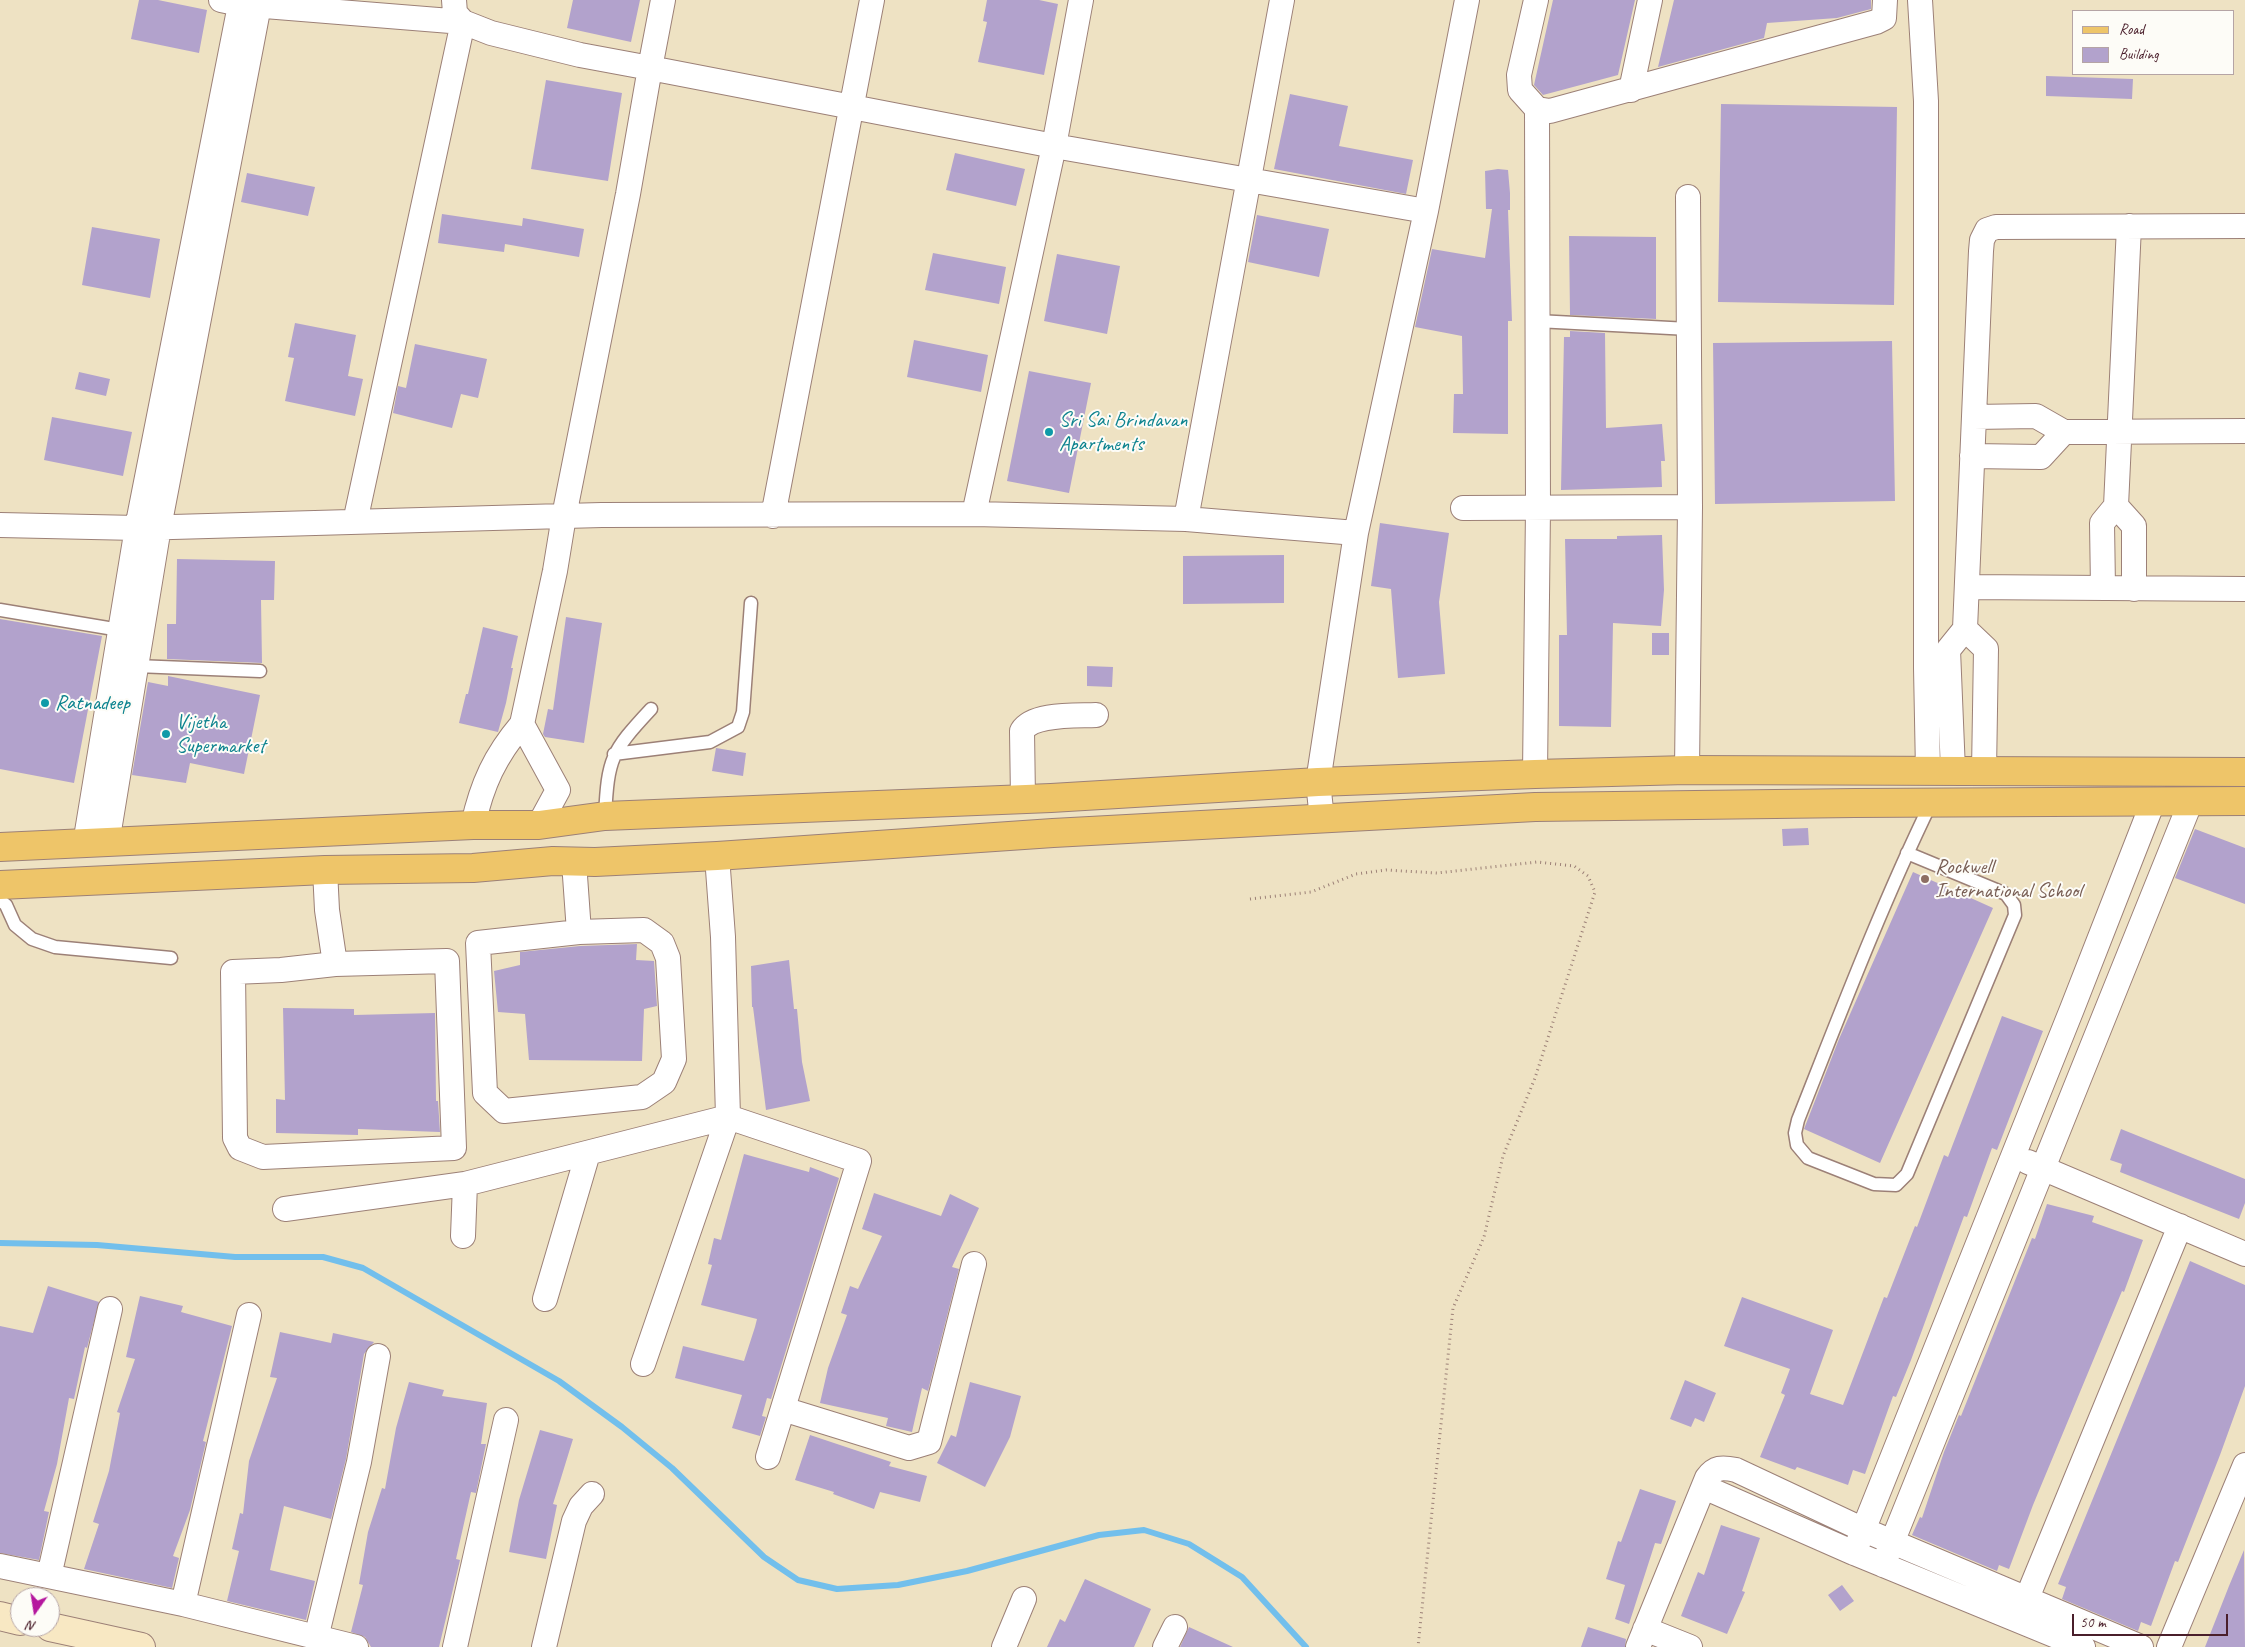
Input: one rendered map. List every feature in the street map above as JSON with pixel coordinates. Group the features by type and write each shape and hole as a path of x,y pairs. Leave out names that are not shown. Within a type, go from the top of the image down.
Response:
{"main road":[{"path":"0,847 473,825 539,825 605,816 988,801 1318,782 1535,774 1687,770 2245,772"},
{"path":"988,801 990,838"},
{"path":"0,885 324,870 473,868 554,861 574,862 717,856 990,838 1545,807 2245,801"}],"street":[{"path":"454,0 456,13 463,22"},
{"path":"473,825 479,798 487,777 502,748 522,724 555,571 564,516 628,194 663,0"},
{"path":"773,516 850,105 872,0"},
{"path":"974,514 1054,146 1081,0"},
{"path":"1186,519 1282,0"},
{"path":"1322,819 1318,782 1356,533 1426,211 1467,0"},
{"path":"1535,774 1538,508 1537,110 1520,90 1519,75 1536,0"},
{"path":"1631,90 1650,0"},
{"path":"1537,110 1563,109 1876,22 1884,18 1885,0"},
{"path":"1920,0 1926,101 1926,698 1940,771"},
{"path":"96,843 108,768 120,630 148,528 244,2 463,22 500,36 580,55 850,105 1054,146 1426,211"},
{"path":"355,522 463,22"},
{"path":"1687,770 1690,507 1688,197"},
{"path":"2103,588 2102,523 2116,506 2128,226"},
{"path":"1940,771 1948,650 1965,629 1981,251 1982,240 1986,230 1996,227 2245,226"},
{"path":"1974,417 2036,416 2064,432 2120,430 2245,431"},
{"path":"1972,456 2041,458 2064,432"},
{"path":"2116,506 2134,526 2134,589"},
{"path":"1462,508 1690,507"},
{"path":"0,525 148,528 564,516 974,514 1186,519 1356,533"},
{"path":"108,768 136,666 148,528"},
{"path":"1966,587 2245,590"},
{"path":"1965,629 1986,649 1984,772"},
{"path":"1023,799 1022,732 1026,724 1037,720 1096,715"},
{"path":"522,724 558,790 539,825"},
{"path":"1883,1565 2191,801"},
{"path":"1854,1553 2072,1009 2152,802"},
{"path":"643,1364 728,1117 723,936 717,856"},
{"path":"574,862 579,932"},
{"path":"324,870 327,910 335,964"},
{"path":"644,930 662,943 668,958 674,1059 664,1082 642,1098 504,1111 494,1104 485,1093 478,943 579,932 644,930"},
{"path":"447,961 454,1148 263,1157 240,1148 234,1138 233,972 281,970 335,964 447,961"},
{"path":"2072,1009 2101,1022"},
{"path":"285,1209 465,1184 728,1117 859,1160 768,1457"},
{"path":"545,1298 588,1153"},
{"path":"2013,1156 2245,1254"},
{"path":"463,1236 465,1184"},
{"path":"2023,1610 2180,1226"},
{"path":"783,1409 909,1448 929,1442 974,1264"},
{"path":"49,1576 110,1308"},
{"path":"183,1604 249,1315"},
{"path":"316,1638 359,1462 378,1356"},
{"path":"455,1647 506,1420"},
{"path":"2169,1647 2245,1466"},
{"path":"1690,1647 1642,1638 1712,1471 1724,1467 1736,1470 1892,1542 2023,1610 2083,1647"},
{"path":"1704,1488 1883,1565 2141,1647"},
{"path":"544,1647 574,1521 580,1506 592,1494"},
{"path":"0,1566 183,1604 356,1647"},
{"path":"1004,1647 1024,1600"},
{"path":"60,1629 141,1647"}],"lane":[{"path":"1537,321 1689,329"},
{"path":"614,754 710,742 738,727 744,712 751,603"},
{"path":"0,610 120,630"},
{"path":"136,666 260,671"},
{"path":"605,816 607,775 614,754 625,737 651,709"},
{"path":"1907,853 2006,894 2014,905 2015,915 1907,1174 1896,1185 1882,1186 1808,1158 1797,1145 1795,1133 1801,1111 1907,853 1931,803"},
{"path":"0,900 6,904 15,925 32,939 40,942 55,947 171,958"}],"path":[{"path":"1250,899 1311,892 1356,874 1386,870 1436,872 1537,862 1574,866 1588,876 1595,892 1535,1078 1503,1156 1484,1237 1453,1308 1418,1647"}],"building":[{"path":"139,0 158,0 207,10 199,53 131,39"},
{"path":"573,0 640,0 631,42 567,28"},
{"path":"987,0 1039,0 1058,4 1044,75 978,62 987,22 983,21"},
{"path":"1553,0 1635,0 1618,75 1543,95 1534,85"},
{"path":"1674,0 1871,0 1871,9 1837,18 1767,23 1764,38 1658,67"},
{"path":"2046,76 2133,79 2132,99 2046,96"},
{"path":"546,80 622,93 608,181 531,169"},
{"path":"1290,94 1348,106 1339,146 1413,160 1406,194 1274,169"},
{"path":"1721,104 1897,107 1894,305 1718,302"},
{"path":"955,153 1025,169 1016,206 946,190"},
{"path":"1508,170 1510,193 1510,210 1508,210 1512,321 1508,321 1508,434 1453,433 1454,394 1463,394 1462,336 1415,327 1432,249 1485,258 1492,209 1486,209 1485,171"},
{"path":"247,173 315,187 308,216 241,202"},
{"path":"442,214 522,226 523,218 584,229 579,257 505,244 504,252 438,243"},
{"path":"1257,215 1329,229 1319,277 1248,262"},
{"path":"92,227 160,239 150,298 82,285"},
{"path":"1569,236 1656,237 1656,319 1570,315"},
{"path":"933,253 1006,267 999,304 925,290"},
{"path":"1057,254 1120,266 1107,334 1044,321"},
{"path":"295,323 356,335 348,376 363,379 355,416 285,401 294,358 288,357"},
{"path":"1570,331 1605,333 1606,428 1662,424 1665,461 1661,461 1662,487 1561,490 1564,337 1570,337"},
{"path":"914,340 988,355 981,392 907,377"},
{"path":"1892,341 1895,501 1715,504 1713,343"},
{"path":"415,344 487,359 478,398 461,394 452,428 393,413 398,386 406,388"},
{"name":"Sri Sai Brindavan Apartments","path":"1029,371 1091,383 1069,493 1007,481"},
{"path":"79,372 110,379 106,396 75,389"},
{"path":"52,417 132,432 123,476 44,460"},
{"path":"1380,523 1449,533 1439,602 1445,674 1398,678 1391,589 1371,586"},
{"path":"1662,535 1664,590 1661,626 1613,623 1611,727 1559,726 1559,635 1567,635 1565,539 1617,539 1617,536"},
{"path":"1284,555 1284,603 1183,604 1183,556"},
{"path":"177,559 275,561 274,600 261,600 262,663 167,659 167,624 176,624"},
{"path":"566,617 602,623 584,743 545,737 543,734 548,709 553,710"},
{"name":"Ratnadeep","path":"0,619 102,636 74,783 0,769"},
{"path":"483,627 518,636 506,703 498,732 459,723 466,694 468,694"},
{"path":"1652,633 1669,633 1669,655 1652,655"},
{"path":"1087,666 1113,667 1112,687 1087,686"},
{"path":"168,676 260,695 244,774 190,763 186,783 132,775 148,682 168,686"},
{"path":"716,748 746,753 743,776 712,771"},
{"path":"1808,828 1809,845 1783,846 1782,829"},
{"path":"2195,829 2245,848 2245,904 2175,878"},
{"name":"Rockwell International School","path":"1913,872 1993,908 1880,1163 1804,1129 1839,1039"},
{"path":"637,944 636,960 654,961 657,1006 644,1009 642,1061 529,1060 525,1014 498,1012 494,971 520,965 520,952 580,946"},
{"path":"789,960 794,1009 797,1009 802,1062 810,1101 766,1110 752,1007 751,966"},
{"path":"283,1008 354,1009 354,1015 435,1013 436,1101 438,1101 440,1132 358,1129 358,1135 276,1133 276,1099 285,1100"},
{"path":"2002,1016 2043,1031 1997,1150 1992,1148 1967,1217 1964,1216 1911,1360 1896,1397 1893,1396 1865,1474 1853,1470 1848,1485 1797,1467 1795,1470 1760,1457 1785,1395 1781,1393 1790,1369 1724,1346 1742,1297 1833,1330 1810,1394 1843,1405 1884,1297 1887,1298 1915,1226 1917,1227 1944,1155 1948,1157"},
{"path":"2121,1129 2245,1179 2245,1203 2239,1219 2120,1172 2122,1164 2110,1160"},
{"path":"744,1154 809,1172 810,1167 839,1178 771,1399 767,1398 762,1416 766,1417 760,1436 732,1428 742,1395 675,1378 683,1346 744,1361 755,1327 757,1319 701,1305 712,1265 708,1264 714,1238 721,1240"},
{"path":"874,1193 941,1216 950,1194 979,1208 952,1267 959,1269 928,1391 922,1388 912,1432 886,1426 888,1418 820,1403 828,1368 847,1315 841,1313 850,1286 858,1289 882,1236 862,1229"},
{"path":"2047,1204 2094,1216 2092,1222 2143,1240 2124,1292 2122,1291 2033,1505 2009,1569 1999,1565 1997,1571 1912,1535 1920,1517 1922,1518 1944,1452 1959,1415 1961,1416 2032,1238 2035,1239"},
{"path":"2190,1261 2245,1285 2245,1386 2220,1455 2178,1562 2175,1561 2151,1626 2141,1622 2138,1631 2062,1599 2066,1587 2058,1584"},
{"path":"48,1286 99,1302 87,1348 85,1347 74,1399 69,1398 57,1464 44,1511 49,1512 39,1560 0,1553 0,1326 33,1333"},
{"path":"140,1296 183,1306 181,1312 232,1326 203,1441 206,1442 190,1510 173,1556 179,1558 172,1588 84,1569 99,1524 93,1522 109,1471 120,1413 117,1412 135,1359 126,1357"},
{"path":"280,1332 331,1343 333,1333 374,1342 364,1354 346,1459 331,1519 284,1506 270,1570 315,1581 306,1620 227,1601 239,1551 232,1549 240,1513 243,1514 249,1461 277,1378 270,1377"},
{"path":"1685,1380 1716,1393 1704,1422 1695,1418 1691,1427 1670,1419"},
{"path":"409,1382 444,1390 442,1396 487,1403 481,1444 486,1444 476,1493 471,1492 456,1559 460,1560 439,1647 371,1647 365,1637 351,1632 363,1585 359,1584 368,1532 382,1488 385,1489 396,1428"},
{"path":"970,1382 1021,1396 1010,1437 985,1487 937,1463 951,1435 956,1437"},
{"path":"540,1430 573,1439 553,1504 557,1505 546,1559 509,1552 519,1500"},
{"path":"810,1435 891,1462 889,1466 927,1476 920,1502 880,1492 874,1509 833,1494 834,1492 795,1480"},
{"path":"1640,1489 1676,1501 1661,1544 1655,1543 1629,1624 1615,1619 1625,1585 1606,1579 1618,1541 1621,1542"},
{"path":"1721,1525 1760,1538 1742,1591 1745,1592 1727,1634 1681,1616 1698,1572 1704,1575"},
{"path":"2244,1550 2245,1647 2205,1647 2229,1586"},
{"path":"1085,1579 1151,1609 1134,1647 1047,1647 1060,1619 1065,1622"},
{"path":"1842,1585 1854,1601 1840,1611 1828,1595"},
{"path":"1189,1627 1233,1647 1180,1647"},
{"path":"1588,1627 1626,1639 1625,1647 1581,1647"}],"waterway":[{"path":"0,1243 97,1245 235,1257 323,1257 363,1268 559,1381 622,1427 672,1468 764,1557 798,1580 837,1589 898,1585 967,1571 1099,1535 1144,1530 1189,1544 1242,1577 1306,1647"}],"place":[{"name":"Sri Sai Brindavan Apartments","path":"1049,432"},
{"name":"Ratnadeep","path":"45,703"},
{"name":"Vijetha Supermarket","path":"166,734"},
{"name":"Rockwell International School","path":"1925,879"}]}
